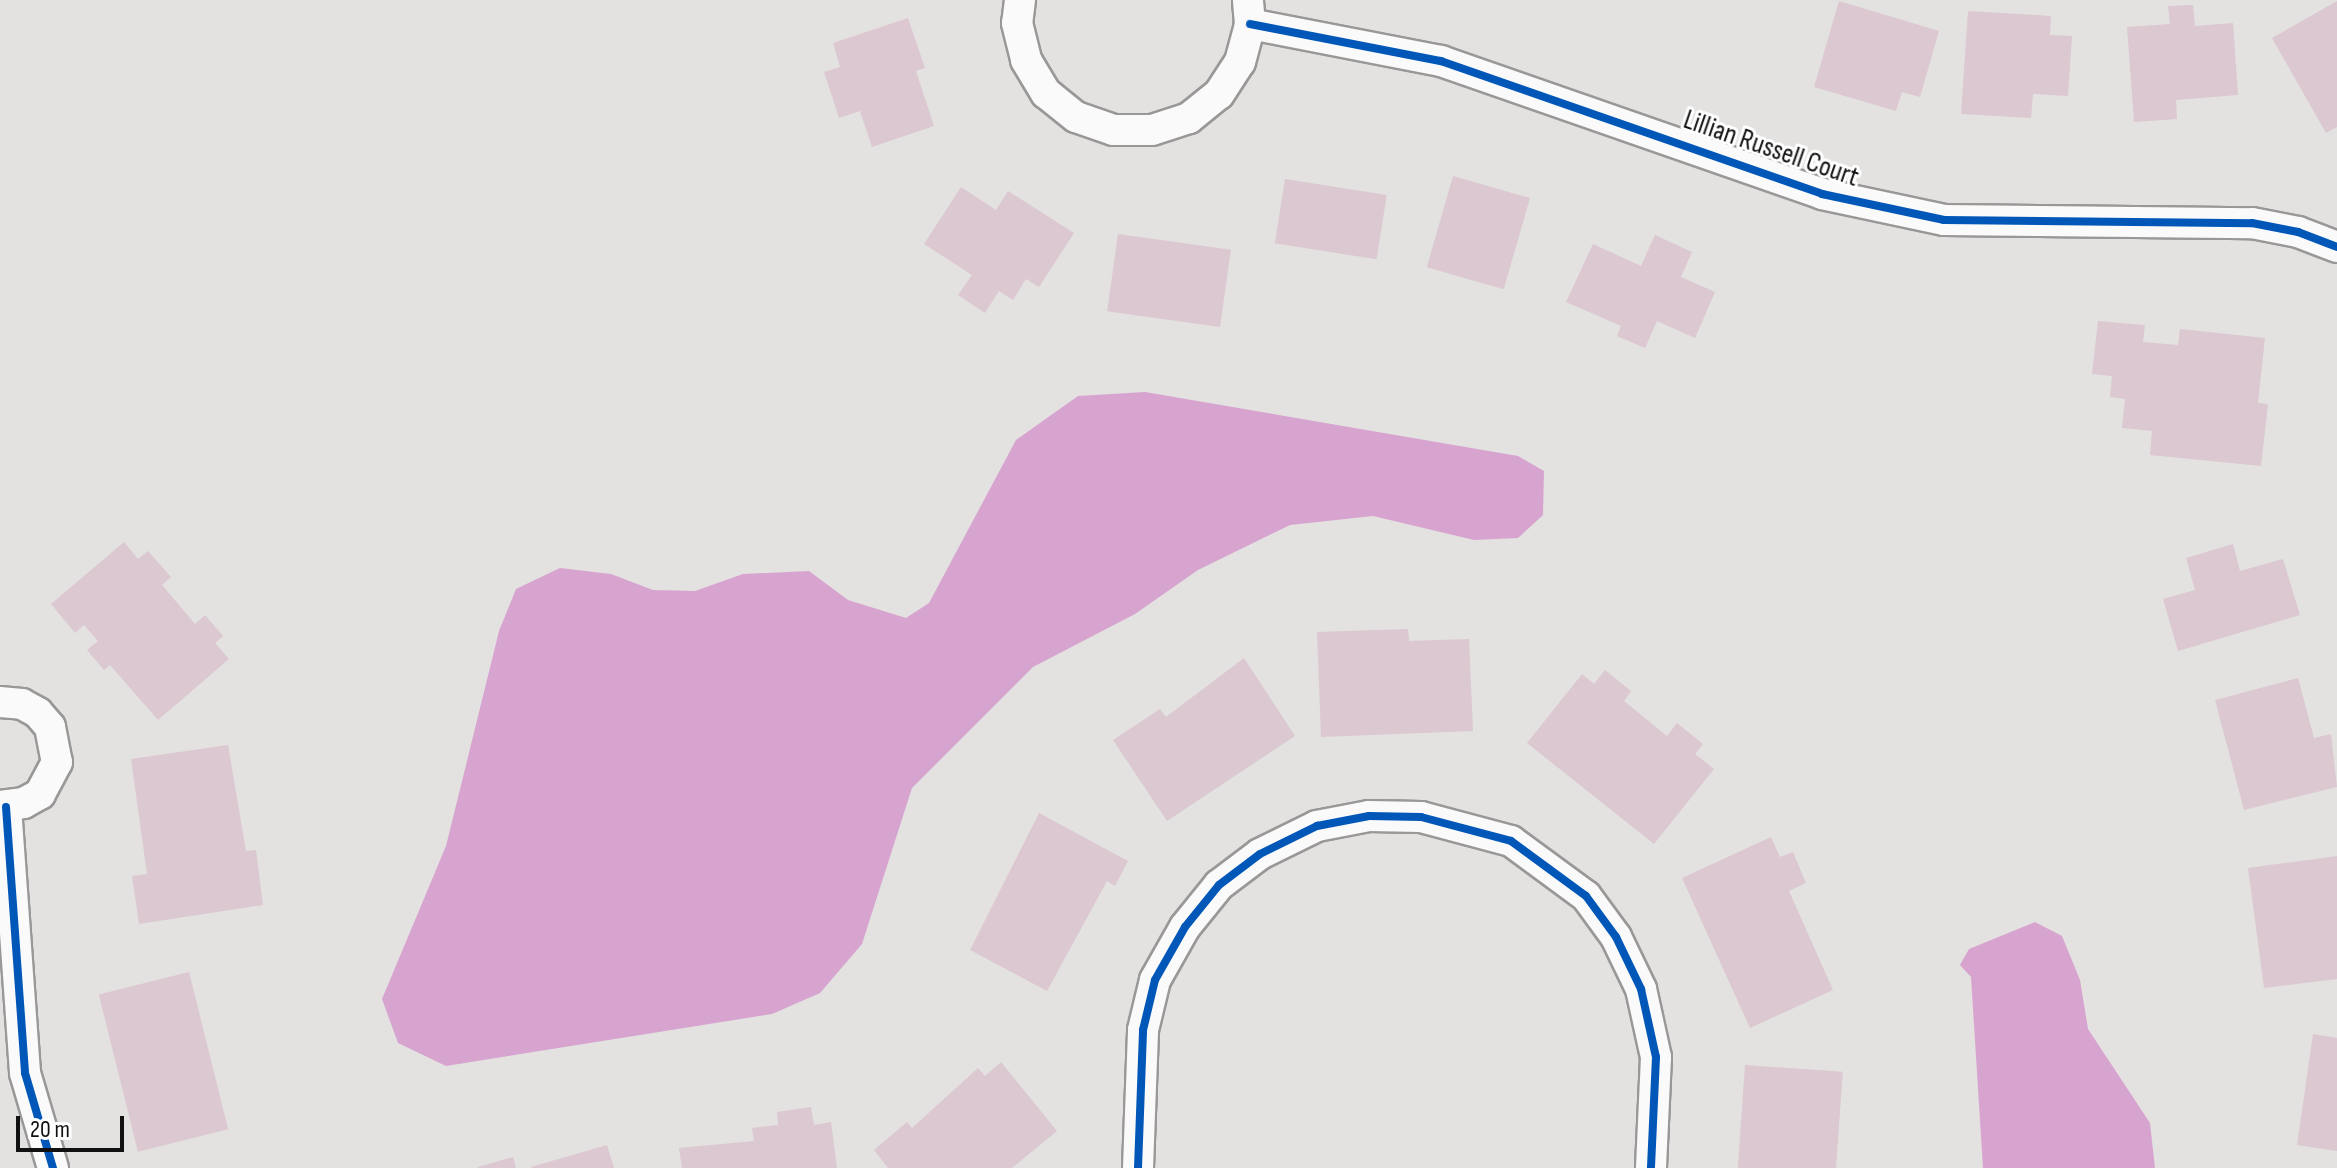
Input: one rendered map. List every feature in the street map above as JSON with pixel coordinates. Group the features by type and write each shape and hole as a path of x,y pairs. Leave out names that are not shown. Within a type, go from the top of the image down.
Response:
{"street":[{"name":"Lillian Russell Court","path":"1020,0 1017,23 1026,60 1046,93 1076,117 1113,130 1152,130 1189,118 1219,94 1240,62 1249,12 1441,61 1822,194 1944,220 2252,223 2298,232 2337,247"},
{"path":"0,702 22,704 38,713 56,744 57,762 40,794 3,807 25,1073 53,1168"},
{"path":"1138,1168 1143,1030 1155,980 1185,927 1219,885 1260,854 1317,826 1369,816 1421,817 1511,841 1586,896 1616,937 1641,989 1656,1057 1651,1168"}],"shaded area":[{"path":"1145,392 1518,456 1544,471 1543,515 1518,538 1474,540 1373,516 1290,525 1198,570 1135,614 1033,667 912,788 862,944 820,993 772,1014 446,1066 398,1043 382,999 446,846 499,631 516,589 560,568 611,574 653,590 695,591 743,574 809,571 848,600 906,618 929,603 1016,440 1078,396"},
{"path":"2035,922 2062,936 2080,980 2088,1029 2150,1123 2155,1168 1983,1168 1971,977 1960,965 1969,949"}],"building":[{"path":"1839,1 1939,31 1920,97 1902,92 1896,111 1814,87"},
{"path":"2337,1 2337,127 2326,133 2272,38"},
{"path":"2193,5 2195,26 2233,23 2238,95 2176,100 2177,119 2134,122 2127,27 2170,24 2168,6"},
{"path":"1968,11 2051,16 2050,35 2072,36 2068,96 2033,94 2031,118 1961,114"},
{"path":"908,18 925,68 916,71 934,126 872,147 860,111 839,118 824,72 840,67 833,43"},
{"path":"1453,176 1530,198 1504,289 1427,267"},
{"path":"1285,179 1387,195 1377,259 1275,243"},
{"path":"961,187 996,210 1008,191 1074,233 1039,287 1026,279 1013,300 999,291 985,313 958,295 972,275 924,244"},
{"path":"1118,234 1231,250 1220,327 1107,311"},
{"path":"1655,235 1692,252 1681,277 1715,292 1695,338 1657,321 1645,348 1617,336 1621,326 1566,302 1593,244 1641,266"},
{"path":"2098,321 2145,325 2143,342 2178,345 2180,329 2265,338 2258,403 2268,404 2261,466 2150,455 2152,431 2122,428 2125,399 2110,397 2112,376 2092,374"},
{"path":"124,542 138,559 148,551 171,577 162,585 195,624 205,615 223,636 215,643 229,659 158,720 110,665 104,670 87,650 98,641 84,625 75,633 51,604"},
{"path":"2233,544 2240,571 2283,559 2300,615 2178,651 2163,599 2195,590 2186,558"},
{"path":"1408,629 1409,641 1469,639 1473,731 1321,737 1317,632"},
{"path":"1244,658 1295,736 1167,821 1113,740 1160,709 1166,717"},
{"path":"1605,670 1631,691 1624,701 1667,736 1677,723 1703,744 1695,754 1714,769 1654,844 1527,743 1582,674 1594,684"},
{"path":"2298,678 2314,738 2331,734 2337,787 2244,810 2215,700"},
{"path":"228,745 246,851 256,850 263,905 139,924 132,876 147,874 131,759"},
{"path":"1039,813 1128,861 1115,886 1107,881 1047,991 970,950"},
{"path":"1771,837 1780,857 1793,852 1806,883 1789,891 1833,990 1750,1028 1682,878"},
{"path":"2337,856 2337,979 2264,988 2248,868"},
{"path":"189,972 228,1129 138,1152 99,994"},
{"path":"2313,1034 2337,1038 2337,1151 2297,1145"},
{"path":"1001,1062 1057,1131 1012,1168 888,1168 874,1150 907,1122 912,1128 978,1068 985,1076"},
{"path":"1745,1065 1843,1072 1836,1168 1738,1168"},
{"path":"811,1107 814,1125 831,1122 837,1168 682,1168 679,1148 754,1141 752,1128 778,1125 777,1112"},
{"path":"607,1145 614,1168 531,1168 531,1167"},
{"path":"513,1157 516,1168 478,1168 478,1167"}],"cycle path":[{"path":"1250,24 1441,61 1822,194 1944,220 2252,223 2298,232 2337,247"},
{"path":"6,807 25,1073 53,1168"},
{"path":"1138,1168 1143,1030 1155,980 1185,927 1219,885 1260,854 1317,826 1369,816 1421,817 1511,841 1586,896 1616,937 1641,989 1656,1057 1651,1168"}]}
